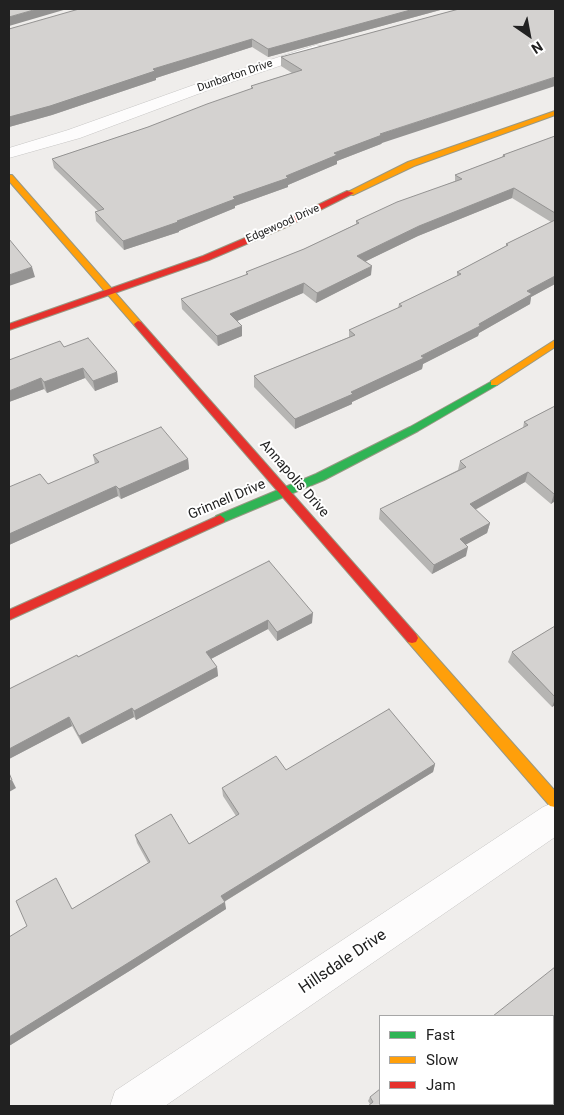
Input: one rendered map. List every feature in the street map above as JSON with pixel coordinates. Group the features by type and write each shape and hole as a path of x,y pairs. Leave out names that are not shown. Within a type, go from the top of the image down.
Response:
{"street":[{"name":"Dunbarton Drive","path":"9,153 74,134 208,85 332,44"},
{"name":"Edgewood Drive","path":"9,327 215,254 283,225 411,164 555,113"},
{"name":"Annapolis Drive","path":"9,177 286,491 555,801"},
{"name":"Grinnell Drive","path":"9,615 256,502 320,478 414,429 490,386 555,343"},
{"name":"Hillsdale Drive","path":"130,1106 555,818"}],"building":[{"path":"9,9 37,9 9,17"},
{"path":"79,9 414,9 268,49 252,39 153,69 155,71 50,106 9,117 9,29"},
{"path":"459,9 555,9 555,77 380,134 382,135 334,153 337,155 286,176 288,178 233,197 235,199 178,222 123,241 95,212 104,209 52,159 148,127 253,88 251,86 302,70 281,57"},
{"path":"555,136 555,213 514,188 419,226 357,256 372,266 317,293 304,283 230,314 242,326 217,336 181,299 248,274 246,272 304,249 359,223 356,221 397,202 462,179 455,175"},
{"path":"555,220 555,276 527,291 532,294 479,324 480,326 421,356 424,358 351,392 353,394 295,419 254,376 355,335 349,330 402,306 399,304 461,274 457,272 508,245 506,244"},
{"path":"9,239 32,267 9,275"},
{"path":"88,338 117,372 93,381 83,368 44,382 41,378 9,391 9,360 60,341 64,347"},
{"path":"555,406 555,493 528,472 470,504 490,523 460,539 468,547 434,565 380,509 466,467 460,461 528,425 524,422"},
{"path":"161,427 188,459 119,489 116,486 9,534 9,487 40,474 48,484 99,462 93,455"},
{"path":"269,561 313,613 277,632 268,620 206,652 217,667 134,711 132,708 79,736 69,717 9,749 9,689 77,655 78,657"},
{"path":"555,626 555,697 512,652"},
{"path":"389,709 435,764 221,896 225,902 9,1037 9,937 27,926 16,901 56,878 72,909 150,862 135,835 171,814 189,844 239,814 222,788 276,756 286,770"},
{"path":"555,967 554,1070 554,1015 494,1015"},
{"path":"379,1090 379,1105 503,1106 368,1106 373,1102 370,1097"}],"traffic: fast":[{"path":"220,519 320,477 414,429 494,383"}],"traffic: slow":[{"path":"350,193 411,164 555,113"},
{"path":"9,177 138,324"},
{"path":"494,383 555,343"},
{"path":"412,638 555,801"}],"traffic: jam":[{"path":"9,327 206,258 283,225 350,193"},
{"path":"138,324 412,638"},
{"path":"9,615 220,519"}]}
